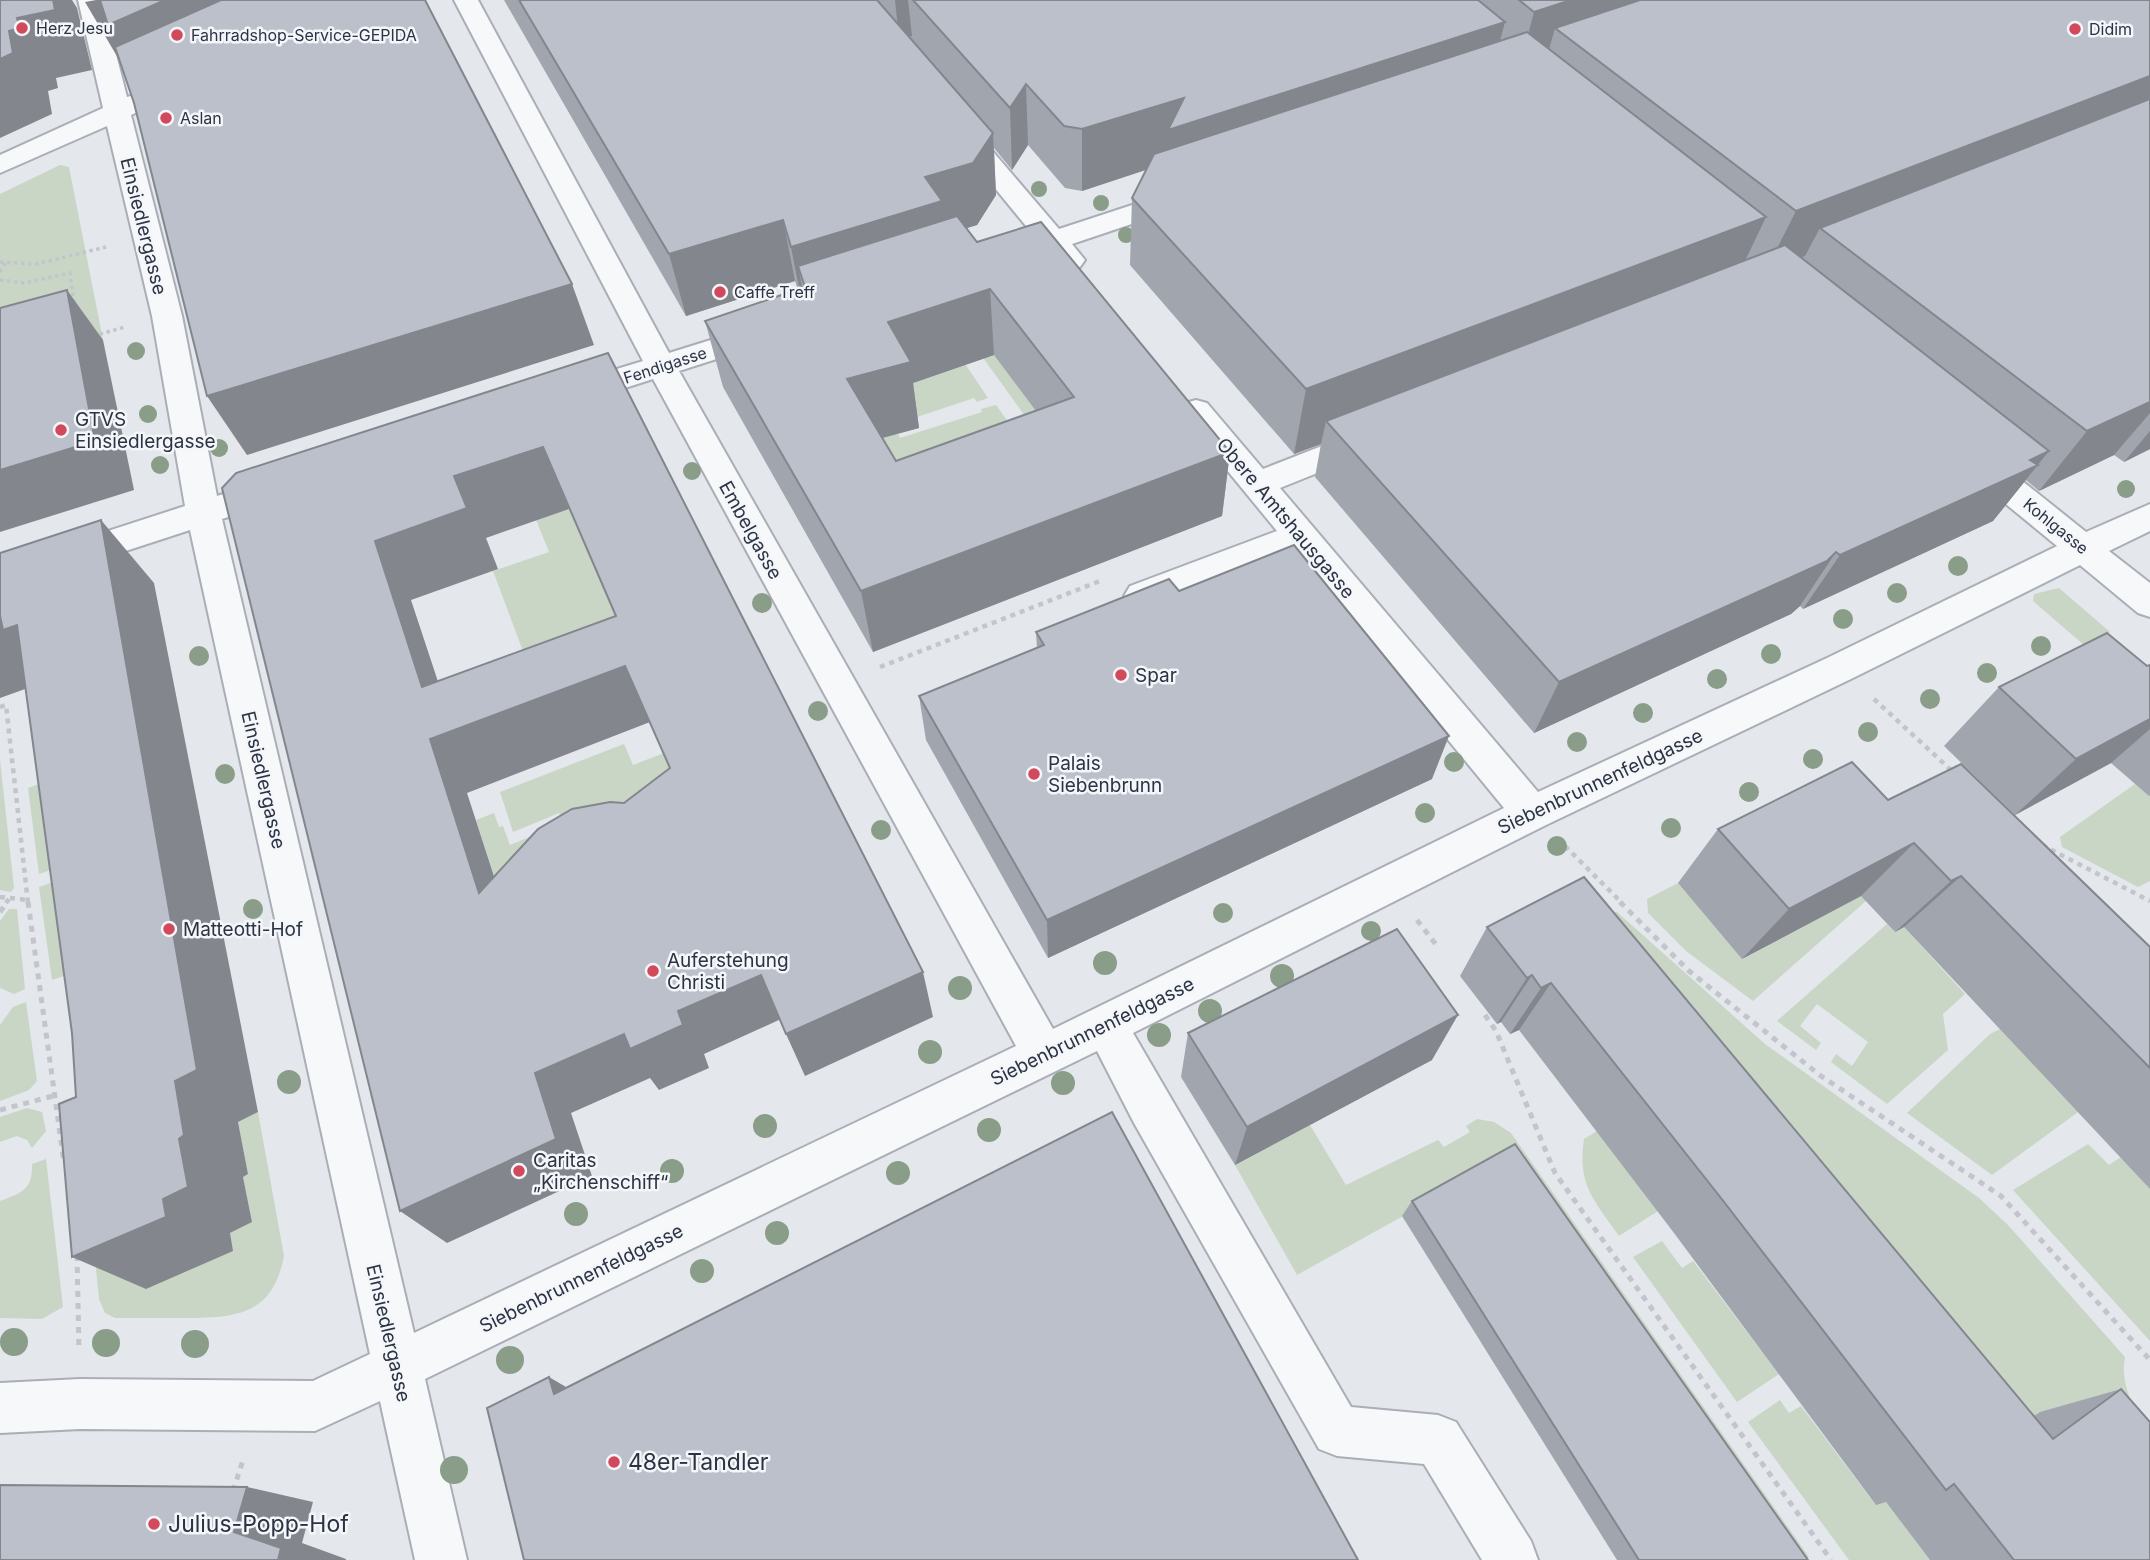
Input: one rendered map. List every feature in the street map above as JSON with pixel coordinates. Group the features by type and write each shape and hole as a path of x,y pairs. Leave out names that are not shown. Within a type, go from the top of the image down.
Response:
{"street":[{"name":"Einsiedlergasse","path":"90,0 167,316 203,512 441,1560"},
{"name":"Embelgasse","path":"466,0 661,366 1044,1055"},
{"path":"0,165 154,94"},
{"path":"947,114 1090,283"},
{"path":"976,266 1211,188"},
{"name":"Fendigasse","path":"546,402 792,324"},
{"name":"Obere Amtshausgasse","path":"1178,388 1532,813"},
{"path":"1257,484 1399,428"},
{"name":"Kohlgasse","path":"1954,444 2150,603"},
{"path":"0,579 295,483"},
{"name":"Siebenbrunnenfeldgasse","path":"0,1408 80,1404 315,1406 1106,1025 1532,813 1840,668 2150,516"},
{"path":"1142,596 1301,536"},
{"path":"1106,1025 1150,1108 1337,1431 1438,1440 1512,1560"}],"path":[{"path":"0,262 36,264 147,237"},
{"path":"0,272 6,262"},
{"path":"0,280 24,283 70,273 75,313"},
{"path":"91,337 167,316"},
{"path":"837,684 1110,577"},
{"path":"1840,668 1959,778"},
{"path":"5,696 53,1096 66,1173"},
{"path":"0,707 6,705"},
{"path":"1532,813 1689,971 1821,1076 2001,1196 2150,1360"},
{"path":"2041,844 2150,901"},
{"path":"0,897 28,900"},
{"path":"0,912 10,898"},
{"path":"1485,1015 1496,1031 1555,1173 1831,1560"},
{"path":"0,1110 53,1096"},
{"path":"77,1252 80,1404"}],"green space":[{"path":"60,165 69,167 103,340 0,370 0,194"},
{"path":"1003,348 1054,410 1030,423 981,355"},
{"path":"963,361 988,398 977,402 974,398 893,425 900,438 996,405 1014,430 896,471 847,447 864,396"},
{"path":"569,500 637,632 545,710 493,571 549,552 533,512"},
{"path":"2059,588 2110,632 2084,645 2033,601 2034,594"},
{"path":"624,744 633,765 664,753 694,822 534,997 476,820 494,813 499,827 503,826 510,845 563,823 559,813 513,832 500,792"},
{"path":"0,760 14,888 11,892 0,890"},
{"path":"91,766 106,851 39,874 28,788"},
{"path":"2135,784 2150,795 2150,881 2138,887 2062,847 2060,837"},
{"path":"108,863 122,956 52,980 39,887"},
{"path":"1678,883 1743,959 1872,890 1875,893 1753,1001 1686,951 1648,913 1647,899"},
{"path":"9,909 17,909 25,989 14,994 0,988 0,921"},
{"path":"1617,912 1765,1044 1979,1198 2008,1225 2125,1357 2125,1379 2135,1412 1975,1458 1580,915"},
{"path":"1887,924 1895,932 1904,927 1965,994 1943,1014 1948,1050 1887,1104 1831,1062 1836,1054 1852,1066 1868,1042 1817,1004 1800,1026 1821,1043 1816,1050 1777,1021"},
{"path":"26,1002 37,1081 29,1090 0,1101 0,1025 13,1007"},
{"path":"2000,1029 2078,1112 1992,1175 1907,1113 1990,1034"},
{"path":"27,1108 42,1112 46,1131 32,1148 27,1140 17,1136 0,1142 0,1117"},
{"path":"258,1112 284,1256 279,1275 271,1290 262,1301 237,1314 186,1318 115,1318 105,1313 99,1299 94,1248 232,1251 230,1233 252,1222 243,1177 248,1174 238,1122"},
{"path":"1477,1119 1494,1122 1511,1133 1809,1557 1804,1560 1502,1161 1297,1275 1235,1165 1310,1125 1346,1185 1438,1140 1444,1147 1470,1132 1466,1126"},
{"path":"1597,1131 1658,1211 1619,1236 1595,1202 1585,1180 1582,1155 1584,1139"},
{"path":"2088,1144 2109,1165 2121,1157 2150,1189 2150,1341 2013,1190"},
{"path":"46,1159 63,1307 42,1319 0,1318 0,1201 24,1189 30,1180 32,1164"},
{"path":"1662,1241 1682,1268 1693,1261 1779,1374 1737,1402 1633,1257"},
{"path":"1780,1400 1789,1413 1801,1406 1875,1504 1884,1499 1930,1560 1849,1560 1748,1422"}],"building":[{"path":"0,0 53,0 55,10 17,18 20,28 9,31 13,53 0,59"},
{"path":"100,0 165,0 108,25"},
{"path":"221,0 425,0 572,284 207,396 134,103 115,47"},
{"path":"519,0 877,0 993,133 973,163 925,177 942,201 791,247 783,220 669,254"},
{"path":"913,0 1478,0 1505,22 1168,130 1184,98 1082,129 1064,126 1026,84 1010,108"},
{"path":"1519,0 1571,0 1534,12"},
{"path":"1640,0 2150,0 2150,76 1796,211 1555,28"},
{"path":"1527,32 1766,217 1306,389 1132,198 1154,154"},
{"path":"2150,99 2150,402 2087,431 1820,228"},
{"path":"957,216 977,242 1041,222 1230,452 861,591 705,321 805,287 798,266","holes":["990,289 1074,397 896,461 847,379 911,362 888,322"]},
{"path":"1785,245 2049,451 2030,460 2038,465 1840,555 1836,552 1827,561 1559,682 1326,421"},
{"path":"67,290 95,441 0,470 0,308"},
{"path":"608,353 923,972 786,1034 761,975 678,1011 683,1025 630,1049 624,1034 535,1073 556,1139 400,1211 222,488 236,473","holes":["543,447 616,616 422,687 375,541 467,508 454,476","625,666 670,768 624,803 610,802 572,809 538,829 479,893 430,739"]},
{"path":"101,520 197,1070 175,1081 184,1135 179,1139 188,1187 163,1199 166,1217 72,1257 59,1104 76,1097 72,1033 17,625 3,630 0,616 0,553"},
{"name":"Palais Siebenbrunn","path":"1294,545 1449,736 1047,920 919,696 1044,645 1036,632 1169,579 1179,591"},
{"path":"2107,633 2147,666 2150,665 2150,719 2076,759 1999,687"},
{"path":"1852,762 1888,800 1961,764 2150,947 2150,1068 1961,876 1951,881 1914,843 1789,909 1718,829"},
{"path":"1584,877 2053,1439 2121,1389 2150,1422 2150,1560 2014,1560 1954,1484 1946,1490 1551,983 1541,988 1532,975 1527,978 1487,927"},
{"path":"1397,929 1458,1015 1247,1127 1188,1033"},
{"path":"1112,1112 1358,1560 524,1560 487,1408 549,1377 554,1394"},
{"path":"1515,1144 1808,1560 1639,1560 1412,1201"},
{"name":"Julius-Popp-Hof","path":"0,1485 247,1487 234,1532 281,1548 278,1560 0,1560"}],"place":[{"name":"Herz Jesu","path":"22,28"},
{"name":"Didim","path":"2075,29"},
{"name":"Fahrradshop-Service-GEPIDA","path":"177,35"},
{"name":"Aslan","path":"166,118"},
{"name":"Caffe Treff","path":"720,292"},
{"name":"GTVS Einsiedlergasse","path":"61,430"},
{"name":"Spar","path":"1121,675"},
{"name":"Palais Siebenbrunn","path":"1034,774"},
{"name":"Matteotti-Hof","path":"169,929"},
{"name":"Auferstehung Christi","path":"653,971"},
{"name":"Caritas „Kirchenschiff“","path":"519,1171"},
{"name":"48er-Tandler","path":"614,1462"},
{"name":"Julius-Popp-Hof","path":"154,1524"}]}
